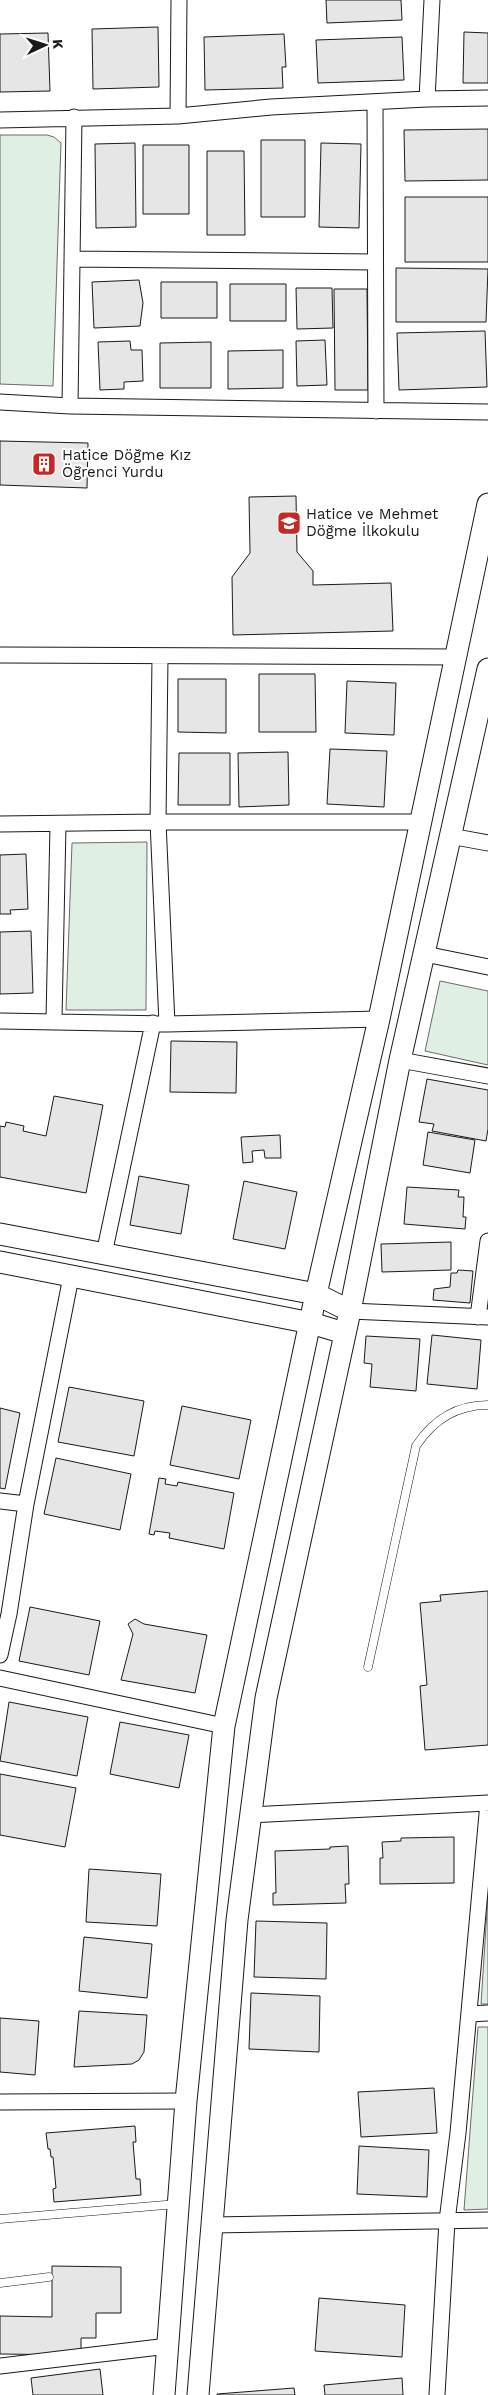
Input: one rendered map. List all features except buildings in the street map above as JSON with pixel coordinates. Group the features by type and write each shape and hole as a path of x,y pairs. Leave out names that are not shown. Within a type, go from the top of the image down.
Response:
{"main road":[{"path":"164,2395 186,2101 224,1726 316,1294 379,1019 488,504"},
{"path":"198,2395 236,1920 266,1698 350,1312 400,1060 488,669"},
{"path":"0,1234 316,1294 350,1312"},
{"path":"0,1262 311,1323 344,1333"}],"street":[{"path":"178,116 179,0"},
{"path":"427,98 432,0"},
{"path":"0,120 178,116 271,107 427,98 488,98"},
{"path":"375,102 376,411"},
{"path":"70,406 74,117"},
{"path":"72,259 375,262"},
{"path":"0,402 70,406 488,412"},
{"path":"0,655 456,657"},
{"path":"104,1254 160,1023 158,822 160,657"},
{"path":"0,824 421,822"},
{"path":"54,1020 58,825"},
{"path":"450,836 488,843"},
{"path":"425,954 488,967"},
{"path":"0,1020 160,1023 379,1019"},
{"path":"400,1060 488,1076"},
{"path":"350,1312 483,1317 488,1241"},
{"path":"0,1655 9,1614 26,1504 71,1277"},
{"path":"0,1501 26,1504"},
{"path":"0,1678 224,1726"},
{"path":"250,1815 488,1803 458,2133 447,2221 437,2395"},
{"path":"469,2014 488,2013"},
{"path":"0,2102 186,2101"},
{"path":"212,2225 488,2220"},
{"path":"0,2366 168,2346"}],"lane":[{"path":"368,1667 416,1446 430,1427 449,1413 468,1406 488,1405"},
{"path":"0,2220 179,2204"},
{"path":"0,2283 50,2277"}],"green space":[{"path":"0,135 47,135 54,137 61,143 53,386 0,384"},
{"path":"147,842 146,1010 66,1010 72,843"},
{"path":"440,981 488,991 488,1065 425,1051"},
{"path":"488,1895 488,2004 481,2004"},
{"path":"478,2027 488,2027 488,2209 464,2210"}],"place":[{"name":"Hatice Döğme Kız Öğrenci Yurdu","path":"44,464"},
{"name":"Hatice ve Mehmet Döğme İlkokulu","path":"289,523"}]}
